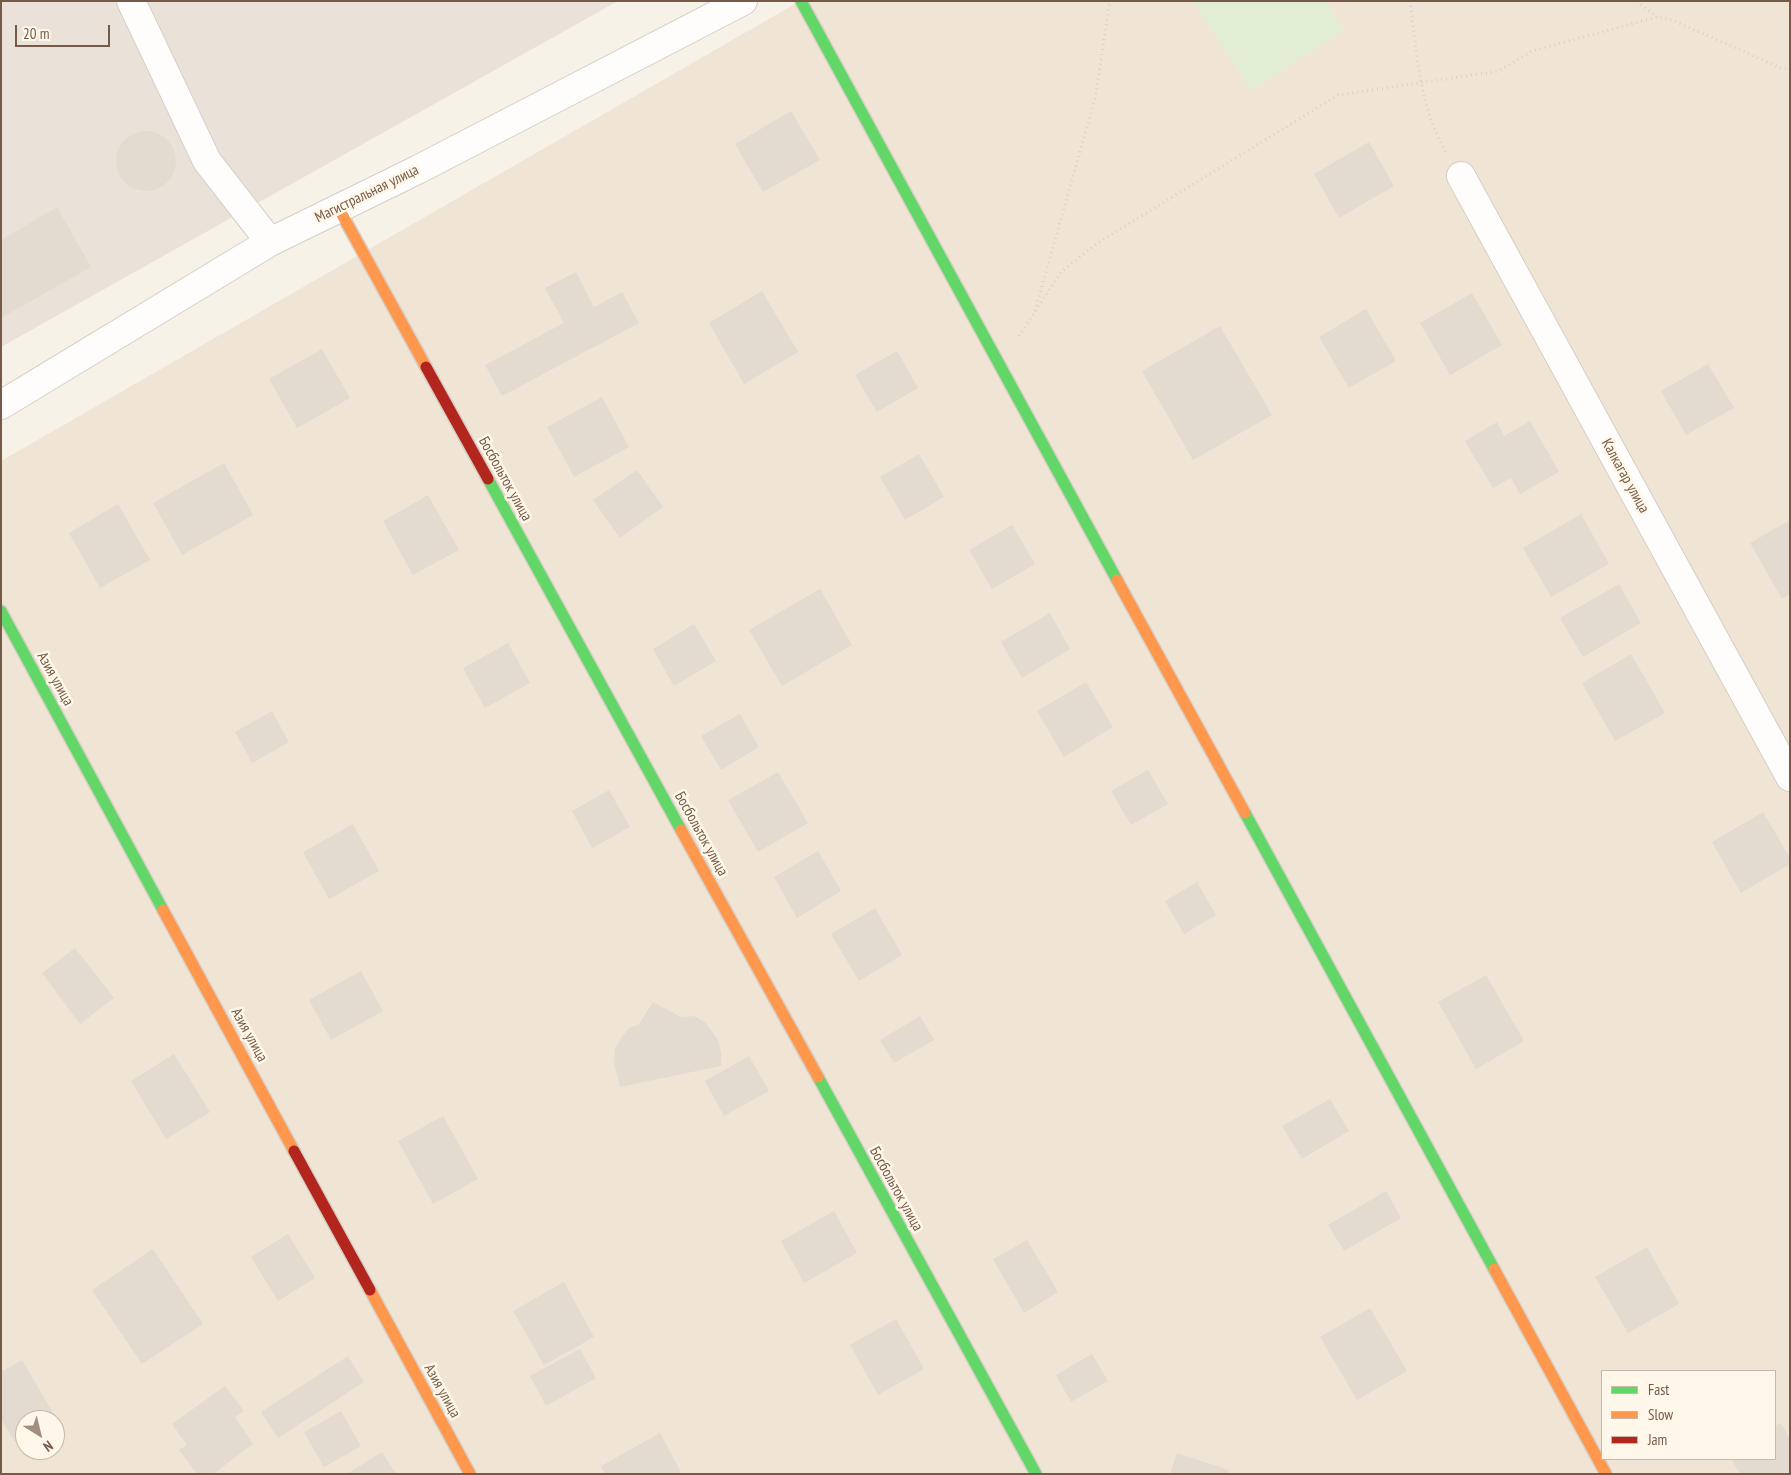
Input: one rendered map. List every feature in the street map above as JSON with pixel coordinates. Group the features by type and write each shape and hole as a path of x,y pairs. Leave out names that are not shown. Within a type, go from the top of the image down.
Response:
{"street":[{"path":"131,1 207,161 270,242"},
{"name":"Магистральная улица","path":"1,405 270,242 419,169 743,1"},
{"path":"801,1 1606,1474"},
{"name":"Калкагар улица","path":"1461,176 1790,777"},
{"name":"Босбольток улица","path":"339,208 1036,1474"},
{"name":"Азия улица","path":"1,611 470,1474"}],"path":[{"path":"1034,314 1095,99 1110,1"},
{"path":"1410,1 1421,82 1430,118 1439,140 1461,176"},
{"path":"1637,1 1657,17"},
{"path":"1019,336 1061,272 1096,244 1338,95 1499,71 1532,50 1657,17 1672,20 1781,68 1790,69"}],"shaded area":[{"path":"1,1 618,1 1,347"},
{"path":"800,1 1790,1 1790,1474 1,1474 1,461"}],"green space":[{"path":"1193,1 1325,1 1344,30 1251,91"}],"building":[{"path":"791,111 820,160 763,192 735,144"},
{"path":"140,131 152,131 163,136 171,144 176,155 174,173 163,186 152,191 140,191 129,186 121,178 116,167 116,155 121,144 129,136"},
{"path":"1369,142 1394,186 1339,218 1314,174"},
{"path":"57,207 91,267 1,318 1,240"},
{"path":"576,272 594,307 622,292 639,323 502,396 485,365 564,323 545,288"},
{"path":"762,291 798,352 744,384 709,323"},
{"path":"1472,293 1502,345 1450,375 1420,323"},
{"path":"1366,309 1396,361 1349,388 1319,337"},
{"path":"1220,326 1272,415 1193,460 1142,371"},
{"path":"322,349 350,398 297,428 269,379"},
{"path":"897,351 918,388 877,412 855,375"},
{"path":"1708,364 1734,408 1686,435 1661,391"},
{"path":"602,397 629,447 574,477 547,427"},
{"path":"1530,421 1559,472 1520,494 1511,478 1493,488 1465,441 1497,422 1504,436"},
{"path":"919,454 944,497 905,520 880,477"},
{"path":"224,463 253,515 182,555 153,503"},
{"path":"637,470 663,507 620,538 593,500"},
{"path":"428,495 459,550 413,575 383,521"},
{"path":"118,504 150,560 100,588 69,533"},
{"path":"1581,514 1609,564 1551,597 1523,548"},
{"path":"1790,520 1790,594 1782,599 1750,543"},
{"path":"1012,525 1035,564 992,589 969,550"},
{"path":"1619,584 1641,623 1583,657 1560,618"},
{"path":"820,589 852,645 782,686 749,630"},
{"path":"1050,613 1070,649 1022,678 1001,642"},
{"path":"694,624 716,661 674,686 653,649"},
{"path":"508,643 530,683 485,708 463,668"},
{"path":"1631,654 1665,713 1615,741 1582,683"},
{"path":"1086,682 1113,727 1064,757 1037,711"},
{"path":"272,711 289,742 252,763 235,732"},
{"path":"740,714 759,747 721,770 701,736"},
{"path":"1148,770 1168,804 1131,825 1111,791"},
{"path":"778,772 808,823 758,852 728,800"},
{"path":"609,790 630,827 592,848 572,811"},
{"path":"1763,812 1790,858 1790,864 1741,893 1712,842"},
{"path":"353,824 379,871 329,899 303,852"},
{"path":"818,851 841,891 797,918 774,877"},
{"path":"1197,882 1216,915 1184,934 1165,901"},
{"path":"875,908 902,955 859,981 831,934"},
{"path":"75,948 114,998 80,1024 42,973"},
{"path":"361,971 383,1011 331,1040 309,1000"},
{"path":"1486,975 1524,1041 1476,1069 1438,1002"},
{"path":"653,1002 681,1017 694,1016 706,1023 718,1040 721,1066 620,1087 614,1063 615,1049 629,1028 639,1024"},
{"path":"920,1016 934,1040 894,1063 880,1040"},
{"path":"174,1054 210,1112 166,1139 131,1081"},
{"path":"749,1056 769,1091 724,1116 705,1081"},
{"path":"1330,1099 1349,1131 1302,1159 1282,1126"},
{"path":"443,1116 478,1179 433,1204 398,1141"},
{"path":"1386,1191 1401,1218 1344,1251 1328,1225"},
{"path":"834,1211 857,1253 804,1283 781,1241"},
{"path":"288,1234 315,1278 278,1301 251,1257"},
{"path":"1027,1240 1058,1292 1024,1313 993,1259"},
{"path":"1647,1247 1679,1304 1628,1333 1595,1277"},
{"path":"153,1249 203,1324 142,1364 92,1290"},
{"path":"564,1282 594,1337 544,1365 513,1311"},
{"path":"1370,1308 1407,1371 1357,1400 1320,1337"},
{"path":"896,1319 924,1369 878,1395 850,1345"},
{"path":"580,1349 596,1378 546,1406 530,1376"},
{"path":"1092,1354 1108,1381 1071,1402 1056,1375"},
{"path":"348,1356 364,1382 278,1438 261,1412"},
{"path":"22,1360 51,1410 15,1410 15,1442 1,1419 1,1372"},
{"path":"225,1386 244,1411 235,1417 253,1444 213,1474 197,1474 179,1450 187,1445 172,1424"},
{"path":"341,1411 361,1446 324,1467 304,1432"},
{"path":"1781,1423 1790,1439 1790,1474 1740,1474 1732,1460 1776,1460 1776,1426"},
{"path":"660,1433 682,1474 605,1474 601,1466"},
{"path":"382,1452 396,1474 347,1474"},
{"path":"1177,1453 1229,1470 1227,1474 1170,1474"}],"traffic: fast":[{"path":"801,1 1117,580"},
{"path":"488,479 681,830"},
{"path":"1,611 163,910"},
{"path":"1245,813 1494,1269"},
{"path":"818,1077 1036,1474"}],"traffic: slow":[{"path":"339,209 426,367"},
{"path":"1117,580 1245,813"},
{"path":"681,830 818,1077"},
{"path":"163,910 294,1151"},
{"path":"1494,1269 1606,1474"},
{"path":"370,1290 470,1474"}],"traffic: jam":[{"path":"426,367 488,479"},
{"path":"294,1151 370,1290"}]}
